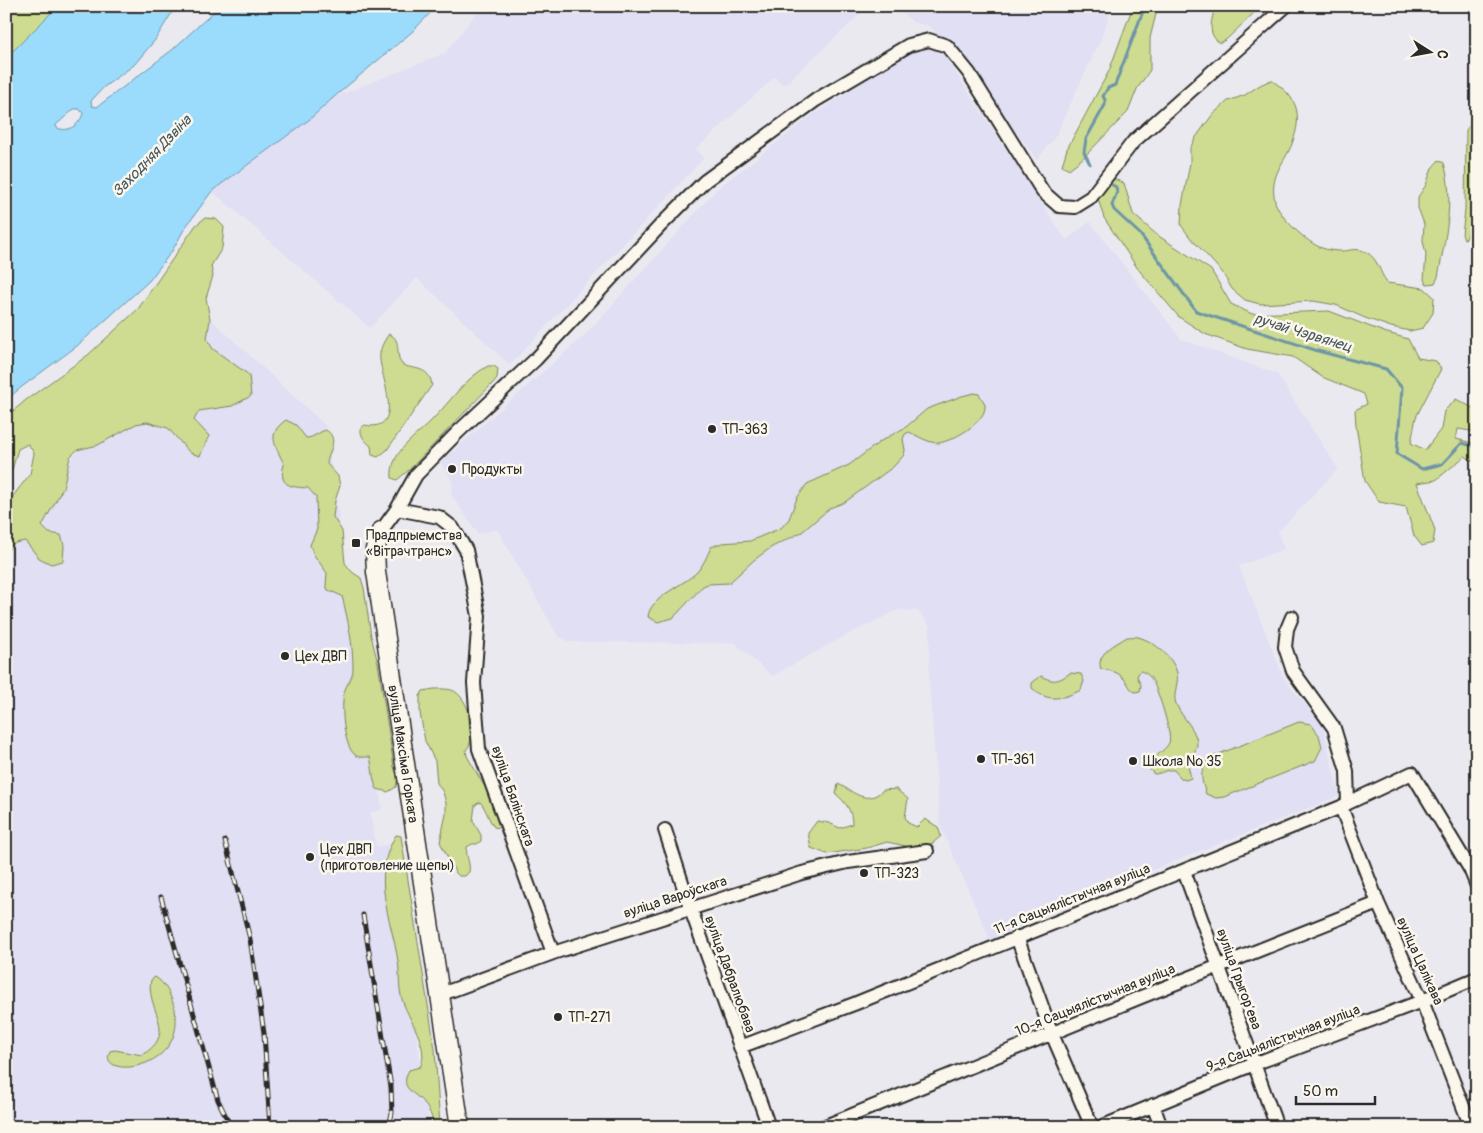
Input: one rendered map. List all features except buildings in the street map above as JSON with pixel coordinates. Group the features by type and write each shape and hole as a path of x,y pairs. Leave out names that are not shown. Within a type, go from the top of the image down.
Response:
{"main road":[{"name":"вуліца Максіма Горкага","path":"380,530 375,549 376,572 460,1127"}],"street":[{"path":"380,530 397,510 416,475 458,432 536,359 705,181 816,100 908,45 929,40 947,46 969,73 1042,192 1059,206 1075,207 1091,197 1133,142 1286,6"},
{"name":"вуліца Бялінскага","path":"397,510 439,517 452,527 466,550 479,616 474,682 479,749 553,953"},
{"name":"вуліца Цалікава","path":"1292,617 1284,647 1293,671 1334,728 1347,771 1345,805 1378,903 1422,1001 1471,1127"},
{"name":"11-я Сацыялістычная вуліца","path":"740,1047 854,1004 1345,805 1412,773 1470,869 1477,886"},
{"name":"вуліца Дабралюбава","path":"665,830 690,908 769,1127"},
{"name":"вуліца Вароўскага","path":"439,995 553,953 802,873 848,862 927,851"},
{"name":"вуліца Грыгорʼева","path":"1184,870 1278,1127"},
{"name":"10-я Сацыялістычная вуліца","path":"823,1127 1378,903"},
{"path":"1018,938 1052,1034 1092,1127"},
{"name":"9-я Сацыялістычная вуліца","path":"1100,1127 1254,1064 1422,1001 1477,978"},
{"path":"1154,1105 1161,1127"}],"shaded area":[{"path":"482,6 869,6 784,85 775,77 696,149 704,158 510,365 417,278 370,328 212,191 310,119 334,97 445,53"},
{"path":"894,6 1112,6 1101,39 1055,137 1037,160 950,45 927,25 914,23"},
{"path":"925,42 938,46 1066,240 1090,222 1181,339 1277,374 1338,469 1278,532 1284,549 1239,566 1284,679 1323,726 1339,796 1142,874 990,940 940,825 929,680 930,626 918,611 898,610 843,637 772,676 735,643 570,642 558,636 497,529 478,534 451,494 453,483 440,461 585,335 717,189 811,116"},
{"path":"203,312 325,425 382,809 370,813 376,846 388,845 430,1127 6,1127 6,535 126,395"}],"green space":[{"path":"6,6 58,6 6,58"},
{"path":"1133,6 1158,6 1150,38 1150,70 1137,89 1128,112 1083,158 1069,169 1062,165 1067,149 1109,71"},
{"path":"1215,6 1261,6 1227,39 1220,43 1211,31"},
{"path":"1271,80 1287,93 1296,107 1297,115 1297,124 1292,144 1278,170 1274,184 1277,207 1294,228 1316,245 1331,250 1356,249 1366,252 1376,262 1387,283 1424,288 1434,297 1433,313 1423,328 1410,331 1391,327 1336,305 1313,301 1260,304 1245,300 1232,289 1222,272 1181,225 1182,205 1190,163 1190,148 1196,137 1213,114 1228,101 1245,95"},
{"path":"1473,121 1477,122 1477,175 1475,199 1467,238 1464,239 1462,234 1465,210 1466,130"},
{"path":"1439,160 1444,163 1447,177 1449,192 1448,220 1438,277 1435,283 1427,284 1424,280 1426,254 1423,241 1424,224 1418,208 1418,197 1426,185 1432,168"},
{"path":"1112,178 1124,183 1133,214 1157,235 1211,270 1231,304 1252,314 1329,311 1408,339 1418,358 1436,361 1441,369 1416,417 1411,443 1425,450 1441,429 1444,411 1456,399 1477,412 1477,432 1458,429 1456,439 1477,444 1477,464 1465,456 1436,480 1417,483 1435,530 1433,543 1422,546 1414,536 1406,507 1379,502 1365,481 1355,410 1367,404 1364,394 1322,377 1293,357 1247,349 1205,334 1179,317 1138,269 1104,218 1096,192"},
{"path":"205,218 216,219 224,227 222,248 211,266 213,276 206,298 210,319 207,339 213,349 249,375 251,396 232,406 199,411 194,420 209,436 200,456 190,453 168,428 147,422 136,424 98,445 77,450 70,457 63,488 42,526 49,533 61,535 64,545 63,561 51,564 39,558 25,541 15,543 6,552 6,505 30,474 34,453 28,444 18,449 12,470 6,476 6,417 88,355 138,309 196,225"},
{"path":"389,334 396,339 401,363 427,373 432,385 387,450 378,457 372,455 371,446 363,438 361,428 365,425 377,425 384,421 388,413 387,391 380,353"},
{"path":"488,366 494,366 498,369 497,378 492,384 409,470 397,480 392,478 395,460 405,445 432,420 465,384"},
{"path":"974,393 979,394 985,405 980,418 968,430 952,439 939,443 927,441 909,432 905,434 903,439 904,455 893,467 845,502 830,508 802,532 772,547 754,560 729,583 703,586 673,618 658,622 648,617 654,604 697,572 711,547 722,543 750,541 781,528 789,519 797,498 807,484 849,465 881,441 906,427 927,409"},
{"path":"286,420 296,425 306,438 326,430 332,437 333,442 327,464 338,476 340,486 335,501 333,517 342,531 345,563 352,572 361,578 364,588 394,767 398,777 396,787 388,792 377,789 370,757 355,755 345,735 343,699 353,668 348,623 342,596 328,590 326,585 327,573 314,555 310,545 317,529 316,497 308,488 291,486 284,481 284,464 275,445 274,435 280,425"},
{"path":"1127,637 1137,637 1150,642 1162,650 1175,667 1177,683 1175,700 1180,712 1196,736 1196,749 1187,762 1191,778 1186,780 1181,778 1174,770 1154,774 1150,770 1152,761 1167,746 1170,739 1161,701 1150,677 1140,671 1137,676 1141,685 1140,691 1135,692 1119,674 1101,669 1101,659 1104,654 1112,646"},
{"path":"1070,673 1081,674 1084,681 1081,690 1062,697 1049,698 1032,688 1032,683 1041,676 1049,680 1056,680"},
{"path":"434,689 455,691 466,704 472,729 470,744 466,750 467,756 500,813 503,824 499,828 494,827 480,802 475,805 473,821 481,835 481,841 467,847 469,872 465,876 459,876 455,872 440,842 446,814 446,803 443,792 437,783 435,761 425,741 420,713 420,696 423,691"},
{"path":"1299,722 1311,724 1319,735 1322,747 1315,761 1224,797 1216,798 1206,794 1202,771 1209,758"},
{"path":"838,784 855,794 866,797 877,795 883,790 896,789 908,799 905,817 908,823 917,827 925,819 938,827 941,836 933,843 915,848 887,842 867,848 827,854 811,848 808,833 817,821 829,823 840,828 852,824 848,807 836,794"},
{"path":"396,835 401,836 435,1049 440,1127 434,1127 423,1102 406,1086 406,1076 409,1070 420,1067 423,1051 401,994 398,961 387,913 383,882 384,866 388,851"},
{"path":"155,977 168,991 175,1010 175,1031 168,1047 156,1058 141,1065 116,1066 109,1060 110,1051 115,1050 142,1055 159,1038 160,1029 150,991 151,980"}],"water":[{"name":"Заходняя Дзвіна","path":"58,6 176,6 155,40 134,65 104,87 91,101 92,106 97,107 172,50 220,6 437,6 413,31 310,119 212,191 185,228 172,251 149,281 77,346 6,400 6,58","holes":["74,109 79,109 83,113 76,125 69,129 56,127"]}],"waterway":[{"name":"ручай Чэрвянец","path":"1090,164 1084,152 1086,139 1105,105 1103,96 1108,88 1115,85 1145,6"},
{"name":"ручай Чэрвянец","path":"1107,182 1116,187 1117,192 1112,205 1114,210 1140,234 1196,311 1318,351 1386,369 1402,388 1397,454 1422,469 1442,464 1462,443 1477,447"}],"railway":[{"path":"225,841 250,939 264,1033 270,1127"},
{"path":"161,897 218,1100 231,1127"},
{"path":"363,915 391,1087 392,1113 389,1127"}],"place":[{"name":"ТП-363","path":"712,429"},
{"name":"Продукты","path":"452,469"},
{"name":"Прадпрыемства «Вітрачтранс»","path":"356,543"},
{"name":"Цех ДВП","path":"285,656"},
{"name":"ТП-361","path":"981,759"},
{"name":"Школа № 35","path":"1133,761"},
{"name":"Цех ДВП (приготовление щепы)","path":"310,857"},
{"name":"ТП-323","path":"864,873"},
{"name":"ТП-271","path":"558,1017"}]}
